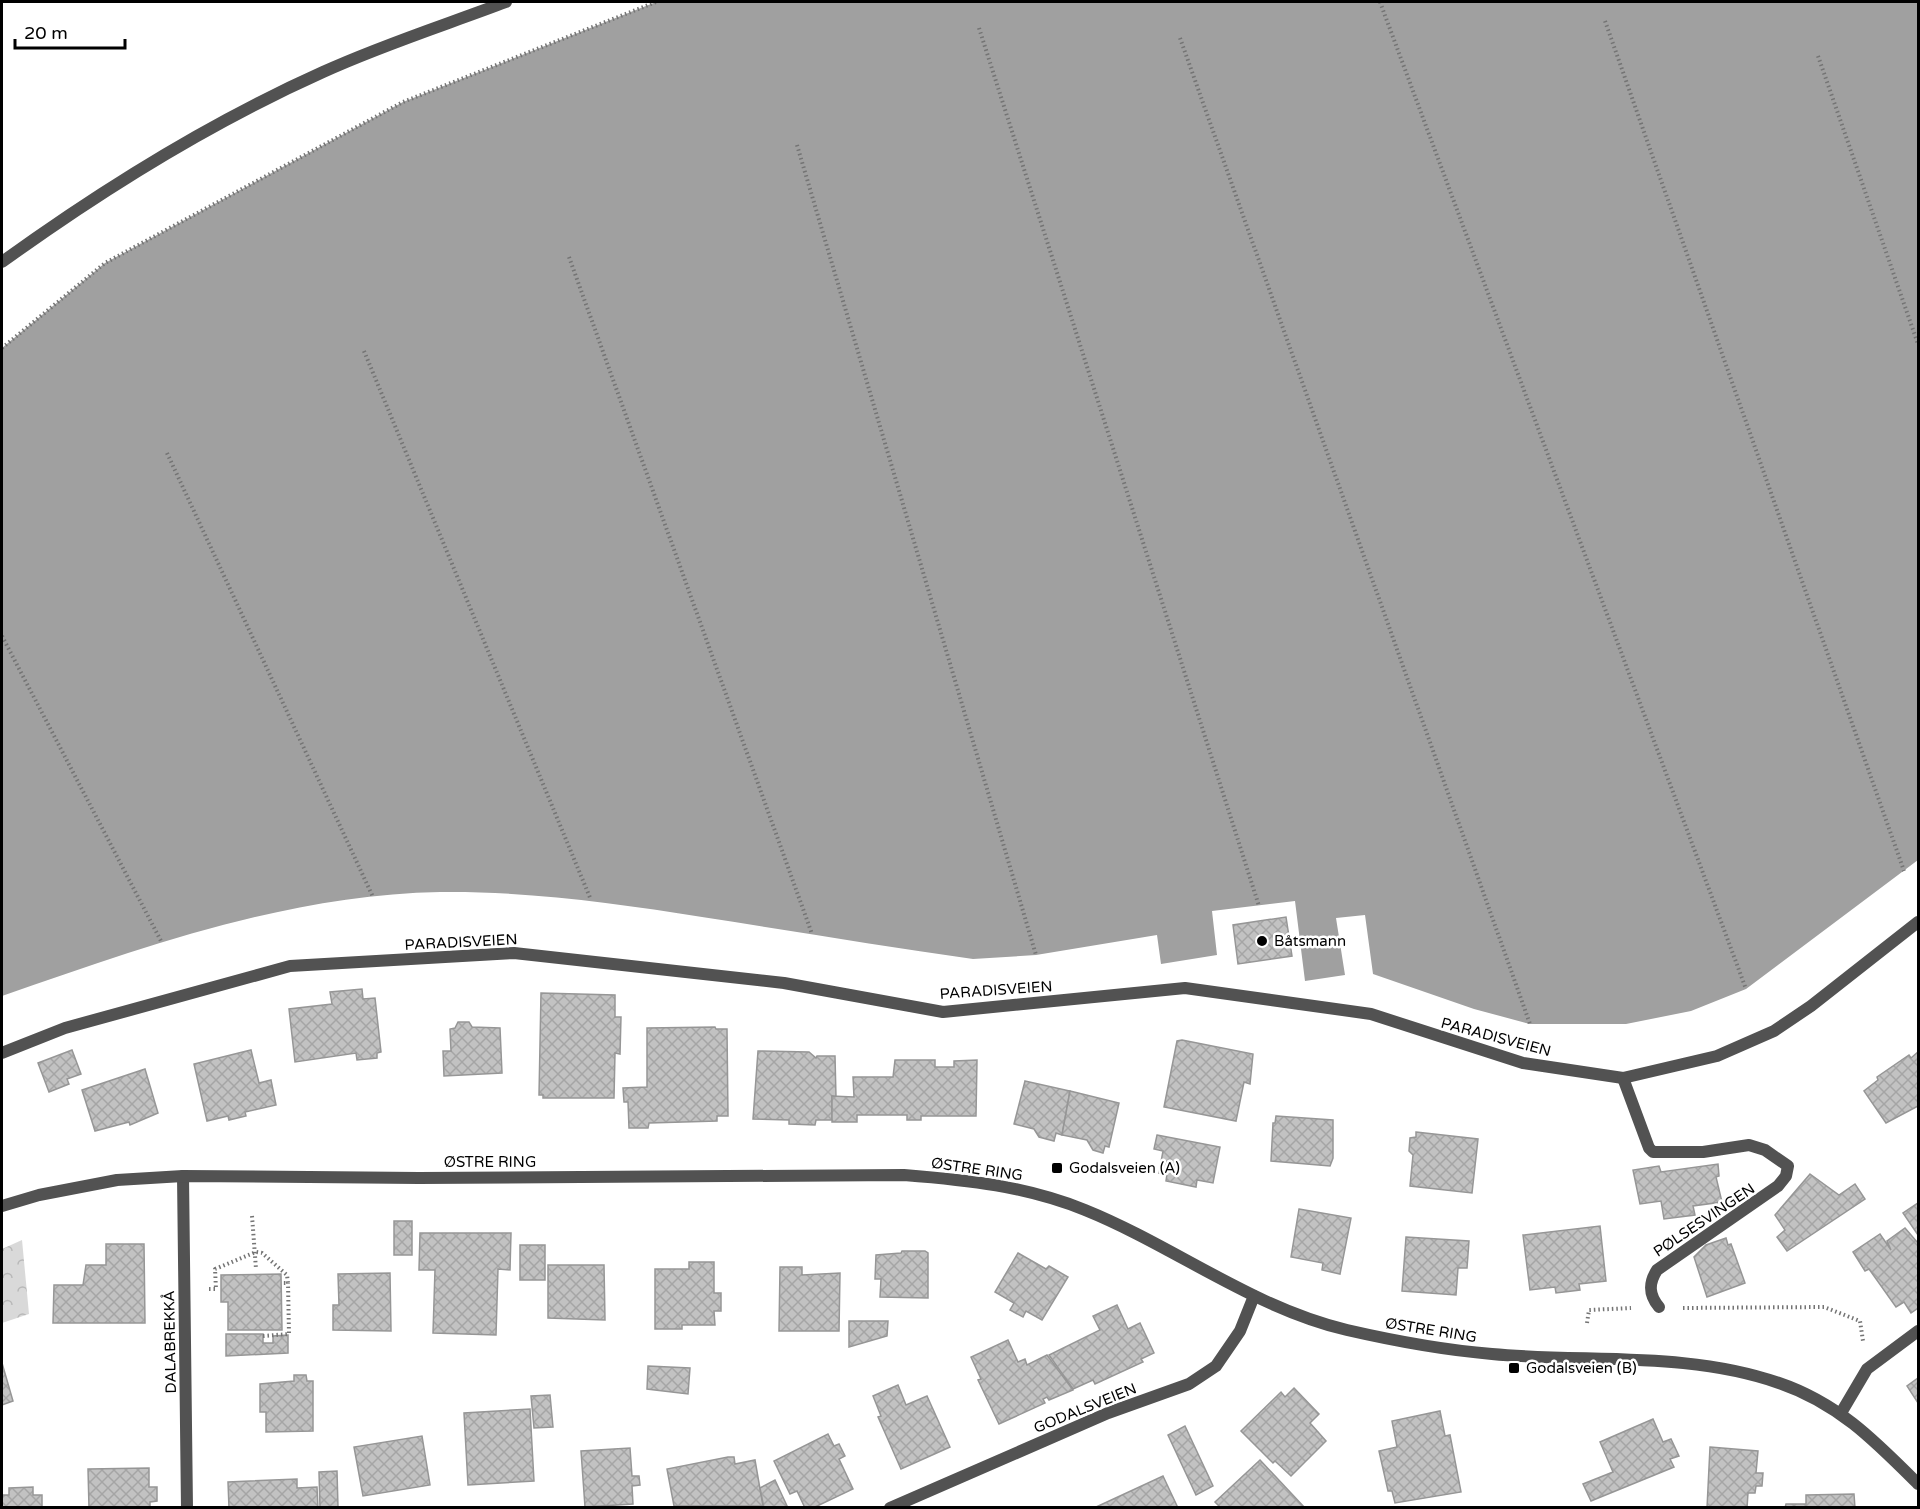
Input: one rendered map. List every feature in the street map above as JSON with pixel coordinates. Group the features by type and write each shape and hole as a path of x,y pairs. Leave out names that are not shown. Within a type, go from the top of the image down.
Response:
{"street":[{"path":"2,262 71,212 195,135 324,71 506,2"},
{"name":"PARADISVEIEN","path":"2,1053 65,1028 290,966 514,953 784,983 943,1012 1185,988 1371,1014 1523,1063 1623,1078 1717,1056 1774,1031 1811,1006 1918,921"},
{"name":"PØLSESVINGEN","path":"1623,1078 1649,1148 1653,1152 1664,1154 1703,1152 1749,1145 1765,1150 1788,1166 1786,1176 1778,1186 1657,1270 1651,1279 1650,1289 1659,1307"},
{"name":"ØSTRE RING","path":"2,1206 39,1195 117,1180 183,1176 431,1178 904,1175 977,1180 1035,1192 1086,1210 1254,1296 1344,1329 1412,1344 1493,1354 1660,1361 1728,1368 1781,1384 1841,1413 1918,1484"},
{"name":"DALABREKKÅ","path":"183,1176 188,1508"},
{"name":"GODALSVEIEN","path":"890,1508 1108,1413 1189,1384 1216,1366 1240,1331 1254,1296"},
{"path":"1841,1413 1867,1369 1918,1331"}],"path":[{"path":"2,348 105,263 403,102 656,2"},
{"path":"1380,2 1746,989"},
{"path":"1605,21 1904,871"},
{"path":"979,28 1259,906"},
{"path":"1180,38 1530,1024"},
{"path":"1818,56 1918,344"},
{"path":"797,145 1036,955"},
{"path":"568,257 812,934"},
{"path":"364,351 591,900"},
{"path":"167,453 373,897"},
{"path":"2,636 161,941"},
{"path":"252,1216 256,1269"},
{"path":"185,1292 216,1289 215,1269 255,1252 262,1254 287,1275 289,1334 262,1336"},
{"path":"281,1283 288,1282"},
{"path":"1587,1323 1589,1310 1659,1307 1824,1307 1860,1321 1867,1369"}],"green space":[{"path":"22,1240 29,1314 2,1323 2,1249"}],"shaded area":[{"path":"656,2 1918,2 1918,860 1746,989 1691,1011 1626,1024 1530,1024 1474,1009 1373,974 1365,915 1336,918 1345,975 1305,981 1295,901 1212,911 1217,955 1161,964 1157,935 1036,955 973,959 572,899 473,892 383,895 272,913 217,927 163,942 2,996 2,348 105,263 403,102"}],"building":[{"name":"Båtsmann","path":"1286,917 1292,956 1238,964 1233,925"},
{"path":"362,989 363,999 375,998 381,1052 377,1053 377,1058 357,1060 356,1053 295,1062 289,1009 332,1004 330,992"},
{"path":"541,993 615,995 615,1017 621,1017 620,1054 615,1053 614,1098 543,1098 543,1095 539,1095"},
{"path":"458,1022 469,1022 472,1027 500,1028 502,1073 444,1076 443,1051 451,1051 450,1029 455,1028"},
{"path":"715,1027 716,1029 727,1029 728,1116 717,1116 717,1121 649,1123 648,1128 629,1128 628,1102 624,1102 623,1088 647,1087 647,1028"},
{"path":"1182,1040 1253,1054 1250,1084 1244,1082 1236,1121 1164,1107 1177,1041"},
{"path":"72,1050 81,1074 67,1079 69,1084 49,1092 38,1063"},
{"path":"251,1050 259,1083 271,1080 276,1105 245,1112 246,1116 229,1120 228,1116 207,1121 194,1064"},
{"path":"758,1051 809,1052 816,1058 817,1056 835,1056 836,1097 832,1096 832,1120 816,1120 815,1125 789,1124 789,1120 753,1119"},
{"path":"1918,1052 1918,1106 1886,1123 1864,1091 1878,1080 1877,1077 1909,1055 1911,1058"},
{"path":"895,1060 935,1060 935,1067 954,1067 954,1061 977,1060 976,1116 921,1116 921,1120 907,1120 907,1115 857,1115 857,1122 832,1122 832,1096 854,1097 853,1077 893,1077"},
{"path":"145,1069 158,1113 130,1125 129,1122 95,1131 82,1090"},
{"path":"1025,1081 1070,1091 1062,1135 1056,1133 1054,1141 1039,1137 1034,1129 1014,1124"},
{"path":"1070,1091 1119,1103 1109,1147 1105,1146 1103,1153 1093,1150 1087,1140 1062,1135"},
{"path":"1276,1116 1333,1120 1333,1158 1330,1166 1271,1161 1273,1123 1275,1123"},
{"path":"1416,1132 1478,1139 1472,1193 1410,1186 1413,1155 1409,1151 1410,1138 1416,1137"},
{"path":"1157,1135 1220,1147 1213,1183 1197,1180 1196,1187 1166,1181 1167,1174 1159,1173 1163,1151 1154,1149"},
{"path":"1718,1164 1719,1176 1716,1177 1722,1202 1693,1206 1695,1215 1664,1219 1661,1201 1640,1204 1633,1170 1659,1166 1661,1172"},
{"path":"1810,1174 1839,1195 1855,1184 1865,1199 1787,1251 1777,1237 1785,1230 1775,1215"},
{"path":"1918,1203 1918,1235 1903,1213"},
{"path":"1299,1209 1351,1218 1340,1274 1322,1270 1323,1263 1291,1257"},
{"path":"394,1221 412,1221 412,1255 394,1255"},
{"path":"1600,1226 1606,1281 1579,1284 1580,1290 1556,1293 1555,1287 1530,1290 1523,1235"},
{"path":"1905,1228 1918,1243 1918,1308 1911,1313 1904,1302 1896,1307 1869,1269 1865,1271 1853,1252 1880,1234 1891,1250 1887,1241"},
{"path":"420,1233 511,1233 510,1270 498,1269 496,1335 433,1333 435,1270 419,1270"},
{"path":"1406,1237 1469,1241 1467,1268 1458,1268 1456,1295 1402,1291"},
{"path":"1726,1238 1728,1245 1731,1244 1745,1283 1707,1297 1694,1257 1706,1245"},
{"path":"106,1244 144,1244 145,1323 53,1323 54,1285 83,1285 86,1265 106,1265"},
{"path":"520,1245 545,1245 545,1280 520,1280"},
{"path":"902,1251 928,1253 928,1298 880,1297 881,1279 875,1279 876,1255 901,1253"},
{"path":"1018,1253 1046,1269 1049,1266 1068,1277 1042,1320 1026,1311 1023,1317 1010,1310 1014,1303 995,1292"},
{"path":"689,1262 714,1262 714,1293 721,1293 721,1311 714,1311 715,1325 682,1325 682,1329 655,1329 655,1269 689,1269"},
{"path":"548,1265 604,1265 605,1320 548,1318"},
{"path":"780,1267 802,1267 802,1275 840,1273 839,1331 779,1331"},
{"path":"390,1273 391,1331 333,1330 333,1305 339,1305 338,1274"},
{"path":"281,1274 282,1330 228,1330 228,1302 221,1302 221,1275"},
{"path":"1117,1305 1128,1329 1140,1323 1154,1353 1141,1359 1143,1362 1095,1384 1093,1380 1073,1389 1049,1355 1100,1330 1093,1316"},
{"path":"849,1321 888,1321 887,1336 849,1347"},
{"path":"226,1334 263,1334 263,1343 273,1343 273,1336 288,1335 288,1353 226,1356"},
{"path":"1008,1340 1018,1362 1025,1359 1027,1365 1047,1355 1073,1390 1049,1400 1047,1397 1043,1399 1045,1403 999,1424 978,1380 981,1379 971,1357"},
{"path":"2,1363 13,1401 2,1405"},
{"path":"648,1366 690,1368 688,1394 647,1389"},
{"path":"294,1375 306,1375 307,1381 313,1381 313,1431 266,1432 266,1412 260,1412 260,1384 294,1381"},
{"path":"1918,1378 1918,1403 1907,1386"},
{"path":"898,1385 906,1405 927,1396 950,1447 901,1469 878,1417 881,1416 873,1396"},
{"path":"1294,1388 1319,1414 1310,1423 1326,1441 1291,1476 1275,1461 1273,1463 1241,1431 1281,1392 1285,1397"},
{"path":"550,1395 553,1427 534,1428 531,1396"},
{"path":"530,1409 534,1481 468,1485 464,1413"},
{"path":"1440,1411 1445,1436 1450,1435 1461,1492 1395,1503 1392,1491 1388,1491 1379,1451 1397,1447 1392,1421"},
{"path":"1653,1419 1663,1442 1671,1439 1679,1456 1670,1459 1674,1467 1591,1501 1583,1484 1613,1472 1600,1442"},
{"path":"1185,1426 1213,1486 1196,1495 1168,1435"},
{"path":"828,1434 834,1446 839,1444 845,1456 839,1459 853,1489 813,1508 805,1508 797,1491 790,1494 774,1461"},
{"path":"422,1436 430,1485 363,1496 354,1447"},
{"path":"1710,1447 1758,1451 1756,1473 1763,1473 1762,1486 1756,1486 1755,1493 1748,1493 1747,1508 1707,1508"},
{"path":"630,1448 632,1476 639,1476 640,1485 632,1486 633,1504 585,1507 581,1451"},
{"path":"734,1457 735,1464 755,1460 763,1506 674,1506 667,1469"},
{"path":"1260,1460 1305,1508 1221,1508 1215,1502"},
{"path":"149,1468 149,1487 157,1487 157,1501 150,1502 150,1508 89,1508 88,1469"},
{"path":"337,1471 338,1507 320,1508 319,1472"},
{"path":"1163,1476 1178,1508 1094,1508"},
{"path":"297,1479 297,1488 317,1487 318,1508 229,1508 228,1482"},
{"path":"775,1480 788,1508 764,1508 760,1488"},
{"path":"33,1487 33,1495 42,1495 42,1508 2,1508 2,1495 9,1495 9,1488"},
{"path":"1854,1494 1855,1508 1785,1508 1786,1504 1806,1504 1806,1495"}],"place":[{"name":"Båtsmann","path":"1262,941"},
{"name":"Godalsveien (A)","path":"1057,1168"},
{"name":"Godalsveien (B)","path":"1514,1368"}]}
